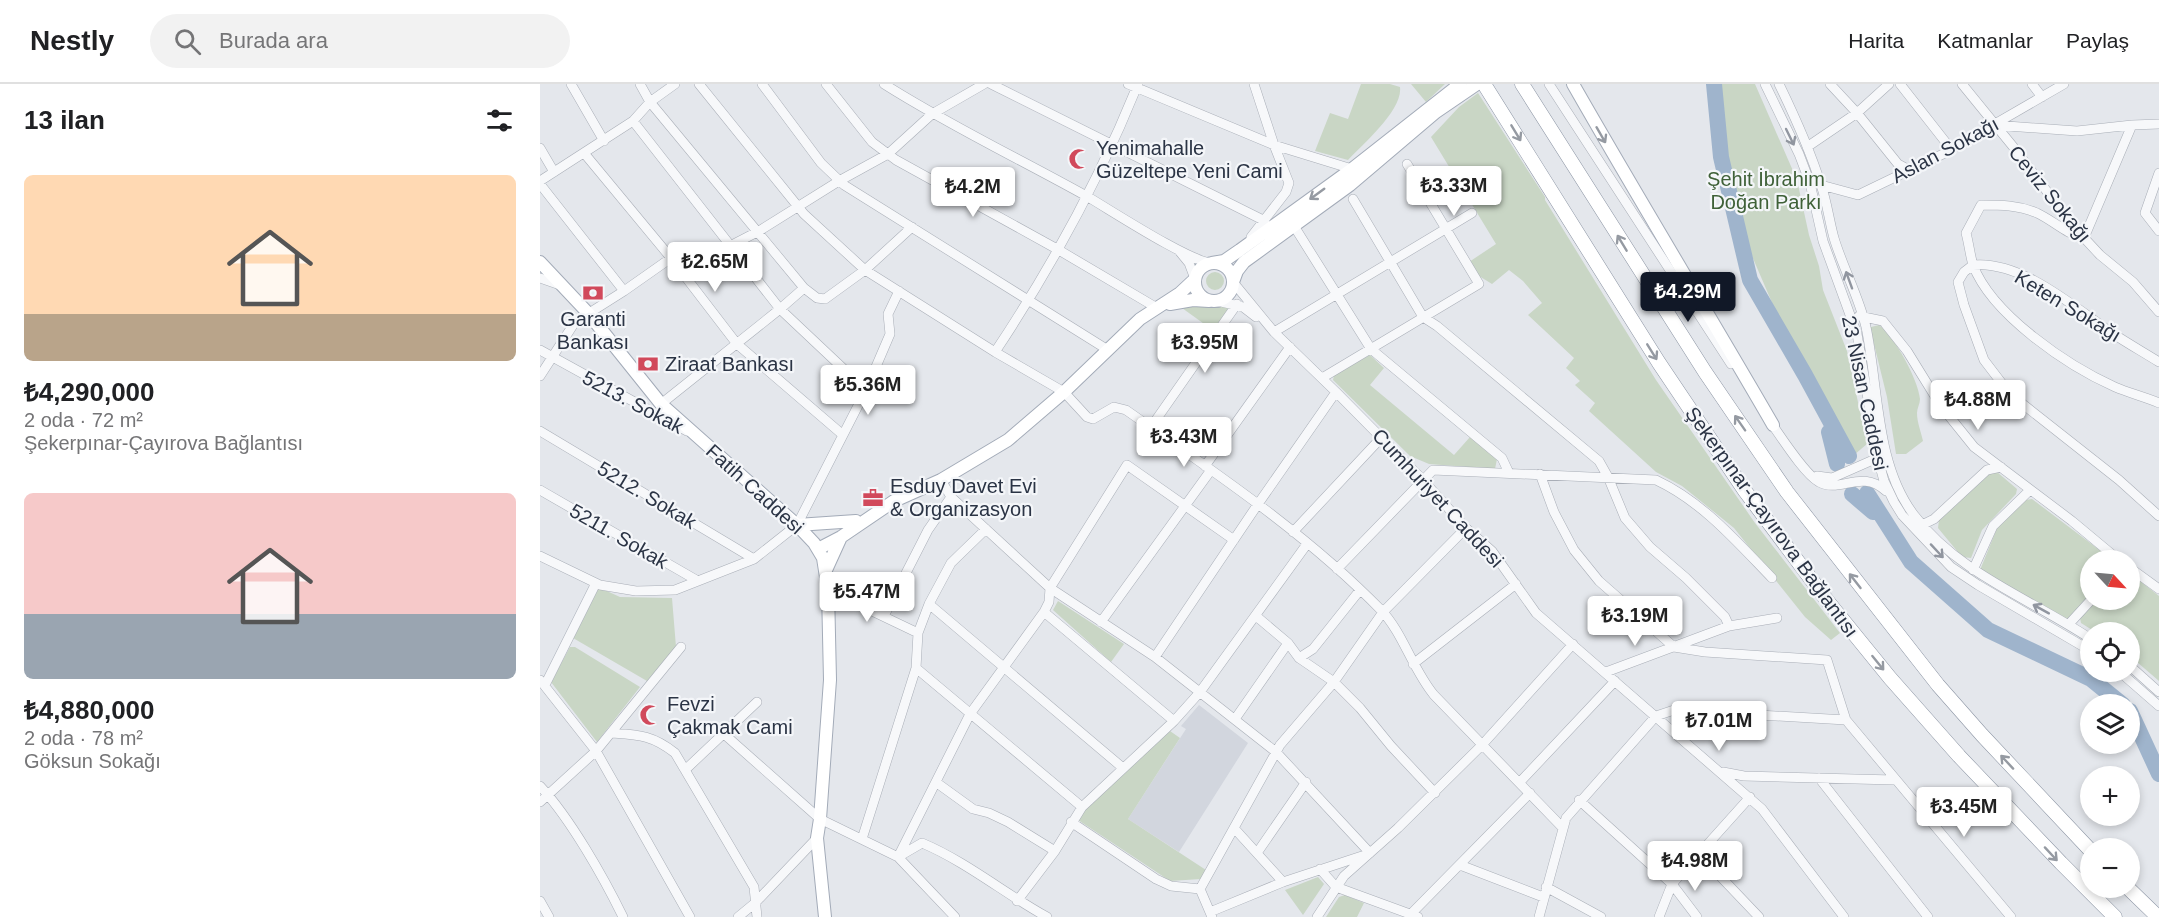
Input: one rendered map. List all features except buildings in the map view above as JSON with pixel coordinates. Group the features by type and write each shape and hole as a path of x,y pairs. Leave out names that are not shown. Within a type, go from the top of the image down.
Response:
{"highway":[{"name":"Şekerpınar-Çayırova Bağlantısı","path":"1484,84 1659,363 1745,491 1822,594 1890,678 1959,756 2061,864 2115,917"},
{"name":"Şekerpınar-Çayırova Bağlantısı","path":"1522,84 1705,372 1793,500 1938,685 2080,839"},
{"path":"2138,898 2158,917"}],"main road":[{"path":"1157,308 1179,302 1215,301 1228,295 1237,271 1244,262 1350,185 1460,84"},
{"path":"816,546 841,537 894,501 941,480 1008,440 1064,392 1140,319 1180,293 1196,279 1201,268 1224,261 1433,110 1477,84"},
{"path":"1572,84 1638,200 1674,255 1773,425"},
{"name":"Fatih Caddesi","path":"540,262 588,314 661,404 797,525 816,546 826,570 828,590 830,680 817,838 825,917"},
{"path":"1212,263 1226,267 1232,275 1233,282"},
{"path":"1196,279 1199,293 1215,301"},
{"path":"816,546 856,521 874,515"},
{"path":"797,525 856,521"},
{"path":"826,570 841,537"}],"street":[{"path":"571,84 604,141"},
{"path":"640,84 650,102 804,288 818,298 825,299 865,270 912,227"},
{"path":"624,291 540,183 633,121 650,102 675,84"},
{"path":"699,84 798,207 865,270 995,352 1064,392 1087,417 1094,419 1114,407 1126,410 1258,504 1337,569 1383,612 1427,687 1562,827"},
{"path":"762,84 821,163 839,181 1108,350"},
{"path":"826,84 872,142 888,154 1157,308"},
{"path":"884,84 932,114 1086,196 1200,261 1212,263"},
{"path":"540,375 569,328 580,317 624,291 671,258 730,246 759,231 839,181 888,154 932,114 984,84"},
{"path":"992,84 1265,221"},
{"path":"1240,250 1265,221 1286,192 1289,183 1254,84"},
{"path":"1549,84 1717,343 1810,476 1820,483 1832,485 1850,481 1870,481 1879,484 1889,494"},
{"name":"23 Nisan Caddesi","path":"1765,84 1799,154 1810,183 1823,241 1857,334 1878,459 1889,494 1902,515 1952,567 1978,585 2080,645"},
{"path":"1830,84 1898,164 1909,170"},
{"path":"1807,147 1857,113 1889,84"},
{"path":"1900,84 1951,149"},
{"name":"Ceviz Sokağı","path":"1962,84 2073,226 2100,255 2133,282 2159,312"},
{"path":"2031,84 2042,97"},
{"name":"Aslan Sokağı","path":"1821,185 1858,195 1951,149 2064,84"},
{"path":"995,352 1029,302 1086,196 1112,143 1134,85 1274,145 1352,169"},
{"path":"1770,95 1781,85"},
{"name":"23 Nisan Caddesi","path":"1781,85 1821,185 1834,237 1865,326 1885,444 1899,493 1922,525 1973,570 2080,632"},
{"path":"633,121 780,309 866,390"},
{"path":"1994,125 2078,131 2159,124"},
{"path":"2132,125 2084,238 2074,236 2038,213 2009,204 1981,206 1966,234 1973,265 1989,293 2021,326 2054,352 2115,386 2159,403"},
{"path":"540,148 554,172"},
{"path":"584,153 671,258 736,344 843,435"},
{"path":"1322,378 1479,284 1407,164"},
{"path":"2159,173 2145,213 2159,231"},
{"path":"1353,199 1423,317 1437,326 1599,461 1625,518 1650,547 1686,578 1725,617 1729,626"},
{"path":"1215,301 1237,304 1249,310 1274,332 1472,213"},
{"path":"1294,226 1371,349 1502,458 1509,473"},
{"path":"1177,248 1189,263 1196,279"},
{"name":"Keten Sokağı","path":"1973,265 1987,264 2018,273 2055,294 2159,362"},
{"path":"1973,265 1964,272 1958,282 1984,360 2010,394 2119,480 2159,516"},
{"path":"540,278 562,285"},
{"name":"Cumhuriyet Caddesi","path":"1233,282 1274,332 1423,480 1466,528 1492,551 1536,613 1762,809 1844,917"},
{"path":"661,404 804,288"},
{"path":"540,568 544,558 596,583 621,590 675,590 754,559 797,525 866,390 890,334 888,314 899,291"},
{"path":"1151,427 1237,304"},
{"path":"1851,318 1862,316 1883,321 1907,351 1948,415 1974,447 2106,550"},
{"path":"1101,622 1185,506 1290,347"},
{"name":"5213. Sokak","path":"540,350 694,435"},
{"path":"1155,657 1336,392"},
{"name":"5212. Sokak","path":"540,431 754,559"},
{"path":"1293,532 1381,438"},
{"path":"1803,466 1820,478 1832,478 1878,459 1883,454 1885,444"},
{"path":"898,857 970,714 1044,612 1049,602 1050,588 1127,465 1233,540"},
{"path":"1922,525 1934,519 1987,470 2001,467"},
{"path":"1337,569 1433,470 1656,480 1676,489 1711,516 1772,578"},
{"path":"1540,474 1554,512 1574,550 1599,581 1674,647 1705,652 1827,660 1846,720 2011,917"},
{"path":"941,480 951,497 1050,588 1155,657 1276,752 1370,853"},
{"name":"5211. Sokak","path":"540,490 698,581"},
{"path":"1973,570 1993,526 2030,490"},
{"path":"884,616 928,530 951,497"},
{"path":"1200,889 1280,745 1334,682 1383,612 1466,528"},
{"path":"862,839 916,668 918,633 929,604 951,563 986,529"},
{"path":"1017,901 1055,851 1082,807 1174,721 1200,692 1307,544"},
{"path":"2140,576 2159,590"},
{"path":"596,583 542,682 596,751 690,917"},
{"path":"1413,664 1516,584"},
{"path":"828,590 918,633"},
{"path":"1299,658 1313,649 1360,591"},
{"path":"929,604 1123,768"},
{"path":"2069,624 2082,610"},
{"path":"1044,612 1174,721"},
{"path":"1256,616 1288,643 1299,658 1334,682 1360,708 1390,746 1434,793"},
{"path":"1605,672 1729,626 1777,618"},
{"path":"1236,719 1288,643"},
{"path":"1317,917 1344,876 1482,745 1573,644"},
{"path":"540,802 596,751 681,647"},
{"path":"916,668 1082,807"},
{"path":"2140,675 2159,692"},
{"path":"1520,782 1615,681"},
{"path":"2131,682 2159,706"},
{"path":"685,770 757,702"},
{"path":"1539,917 1566,818 1579,800 1656,716 1674,710 1846,720"},
{"path":"611,733 647,736 661,742 675,753 754,887 757,917"},
{"path":"724,734 820,819 898,857 955,917"},
{"path":"1722,772 1744,776 1894,780"},
{"path":"1819,778 1928,917"},
{"path":"1257,853 1306,782"},
{"path":"937,783 973,809 989,813 1008,822 1055,851"},
{"path":"540,786 582,844 623,917"},
{"path":"1320,869 1336,887 1412,916 1530,794"},
{"path":"1659,917 1672,884 1750,797"},
{"path":"1579,800 1672,884 1697,917"},
{"path":"1071,822 1156,879 1171,886 1200,889"},
{"path":"1234,828 1283,882"},
{"path":"738,917 755,903 817,838"},
{"path":"898,857 922,843 945,853 1017,901 1047,917"},
{"path":"1200,889 1211,914 1283,882 1370,853"},
{"path":"1699,854 1759,917"},
{"path":"1460,865 1543,897"},
{"path":"1546,887 1601,917"},
{"path":"540,901 549,917"}],"shaded area":[{"path":"1199,705 1248,743 1179,852 1128,819 1186,729 1181,726"}],"green space":[{"path":"1361,84 1390,84 1400,87 1399,96 1389,116 1348,160 1315,151 1330,113 1348,119"},
{"path":"1411,84 1445,84 1426,102"},
{"name":"Şehit İbrahim Doğan Parkı","path":"1718,84 1755,84 1797,180 1823,290 1847,351 1867,444 1854,455 1821,392 1782,326 1749,249 1730,184"},
{"path":"1478,93 1545,197 1656,380 1755,523 1840,633 1831,640 1805,617 1734,528 1682,486 1656,472 1589,411 1595,403 1575,385 1580,381 1566,368 1574,358 1528,315 1542,303 1523,281 1509,270 1492,284 1479,276 1469,262 1496,244 1431,137 1459,107"},
{"path":"1215,272 1221,275 1224,281 1221,287 1215,290 1209,287 1206,281 1209,275"},
{"path":"1219,304 1229,308 1214,331 1182,308"},
{"path":"1879,325 1898,348 1915,381 1920,399 1917,416 1923,441 1906,454 1896,454 1887,397 1871,332 1871,327"},
{"path":"1370,355 1384,368 1370,385 1454,455 1470,437 1497,459 1495,469 1429,464 1410,456 1333,380 1334,375"},
{"path":"1997,472 2017,489 2016,494 1982,530 1971,558 1962,557 1938,528 1939,520 1989,474"},
{"path":"2032,499 2099,550 2080,550 2080,609 2072,618 2067,619 1980,570 1998,526 2026,500"},
{"path":"2140,581 2159,596 2159,681 2140,665 2140,622 2081,622 2080,618 2088,610 2140,610"},
{"path":"598,587 620,597 672,598 676,647 647,681 573,638"},
{"path":"1058,601 1124,644 1111,662 1053,610"},
{"path":"570,647 575,647 640,687 597,742 551,682"},
{"path":"1170,731 1180,738 1128,819 1206,870 1201,879 1170,881 1078,820 1086,809"},
{"path":"1318,877 1324,884 1303,915 1285,890"},
{"path":"1345,895 1364,903 1357,917 1326,917 1339,897"}],"waterway":[{"path":"1714,84 1721,157 1750,280 1849,456"},
{"path":"1829,432 1837,464"},
{"path":"1867,493 1911,562 1988,630 2091,679 2109,694"},
{"path":"1852,494 1873,512"},
{"path":"2140,733 2159,774"}],"place":[{"name":"Yenimahalle Güzeltepe Yeni Cami","path":"1079,159"},
{"name":"Garanti Bankası","path":"593,293"},
{"name":"Ziraat Bankası","path":"648,364"},
{"name":"Esduy Davet Evi & Organizasyon","path":"873,498"},
{"name":"Fevzi Çakmak Cami","path":"650,715"}]}
